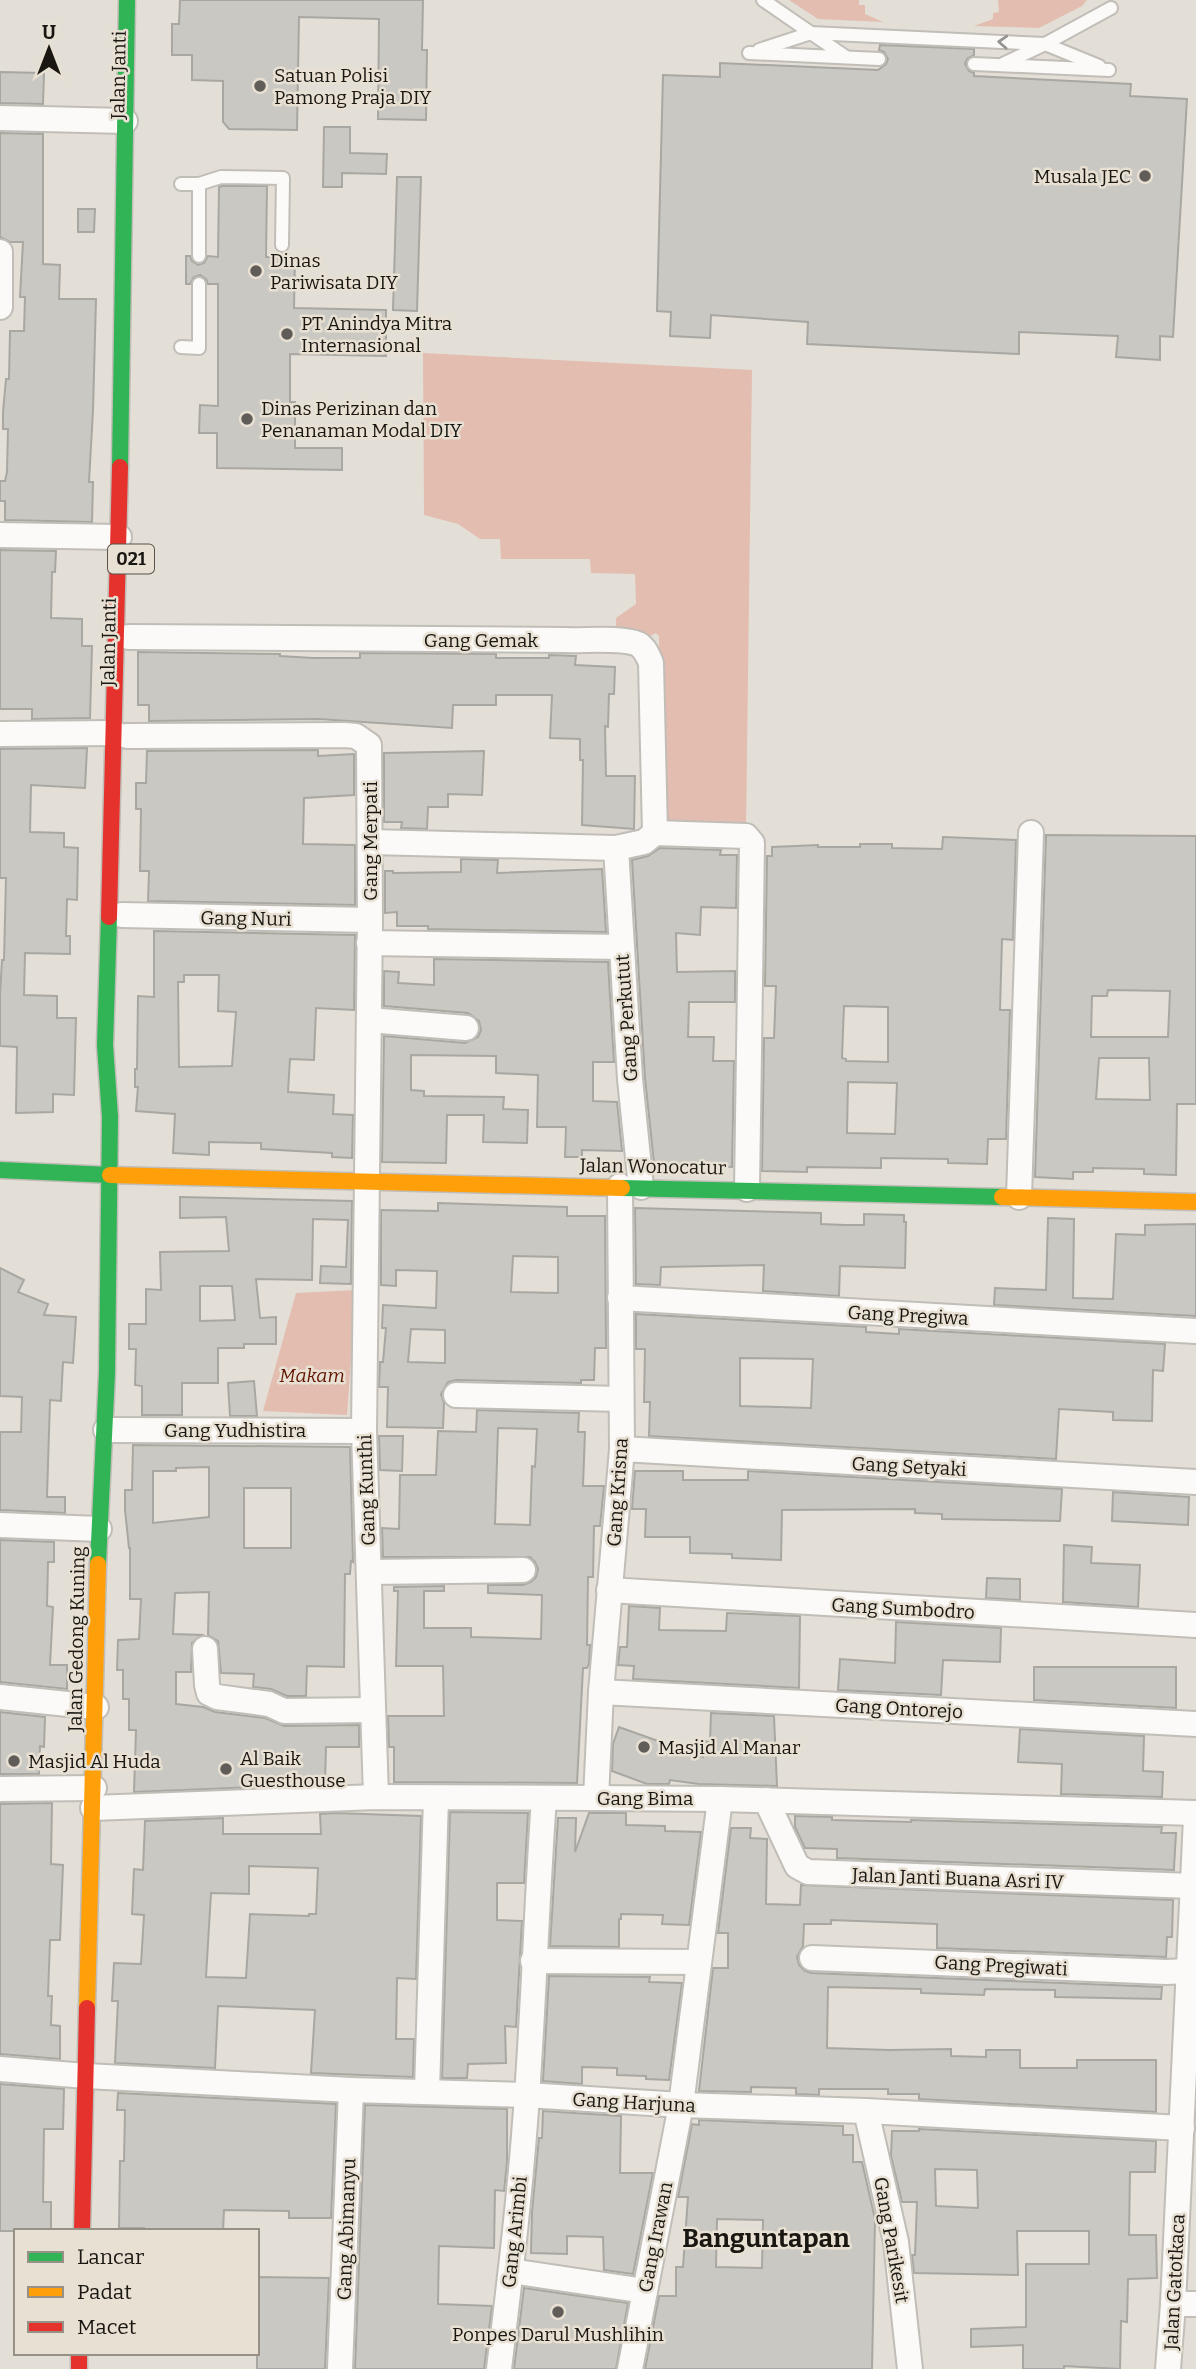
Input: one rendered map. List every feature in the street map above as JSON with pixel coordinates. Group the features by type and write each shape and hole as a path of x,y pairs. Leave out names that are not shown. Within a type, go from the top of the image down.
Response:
{"main road":[{"name":"Jalan Janti","path":"110,1117 118,1058 122,915 119,537 127,0"},
{"name":"Jalan Janti","path":"110,1175 110,1117 105,1045 121,735 129,637 140,0"},
{"name":"Jalan Wonocatur","path":"0,1170 368,1182 630,1186 1196,1202"},
{"name":"Jalan Gedong Kuning","path":"82,2229 99,1529 106,1430 110,1175"}],"street":[{"path":"0,118 125,121"},
{"path":"0,252 0,307"},
{"path":"0,535 119,537"},
{"name":"Gang Gemak","path":"129,637 576,640 622,641 639,645 651,663 655,834"},
{"path":"0,734 121,735"},
{"name":"Gang Merpati","path":"121,735 356,736 369,745 368,1182"},
{"path":"1019,1197 1031,833"},
{"path":"370,842 616,848 644,842 655,834 746,836 752,843 747,1189"},
{"name":"Gang Perkutut","path":"616,848 631,1093 630,1186"},
{"name":"Gang Nuri","path":"122,915 622,947"},
{"path":"369,1020 466,1028"},
{"name":"Gang Kunthi","path":"368,1182 364,1431 376,1797"},
{"name":"Gang Krisna","path":"596,1798 601,1692 622,1450 620,1298 630,1186"},
{"name":"Gang Pregiwa","path":"620,1298 1196,1331"},
{"path":"456,1395 621,1399"},
{"name":"Gang Yudhistira","path":"106,1430 364,1431"},
{"name":"Gang Setyaki","path":"622,1450 1196,1482"},
{"path":"0,1525 99,1529"},
{"path":"369,1572 523,1570"},
{"name":"Gang Sumbodro","path":"609,1590 1196,1625"},
{"path":"205,1650 209,1693 217,1697 268,1704 284,1711 373,1710"},
{"name":"Gang Ontorejo","path":"601,1692 1196,1724"},
{"path":"0,1697 96,1707"},
{"name":"Gang Bima","path":"0,1789 94,1798 720,1799 1196,1816"},
{"path":"427,2091 436,1798"},
{"name":"Gang Arimbi","path":"499,2369 527,2095 544,1798"},
{"name":"Gang Irawan","path":"630,2369 681,2105 720,1799"},
{"name":"Jalan Janti Buana Asri IV","path":"766,1800 797,1866 808,1872 1193,1886"},
{"name":"Jalan Gatotkaca","path":"1168,2369 1185,2304 1182,2128 1190,2084 1189,1971 1196,1816"},
{"name":"Gang Pregiwati","path":"812,1958 1189,1971"},
{"path":"533,1961 699,1962"},
{"name":"Gang Harjuna","path":"0,2069 351,2090 527,2095 681,2105 866,2111 1182,2128"},
{"name":"Gang Abimanyu","path":"340,2369 351,2090"},
{"name":"Gang Parikesit","path":"866,2111 896,2242 910,2369"},
{"path":"511,2271 645,2291"}],"lane":[{"path":"763,0 846,57"},
{"path":"1000,65 1111,8"},
{"path":"879,59 749,53 811,33 1045,44 1109,71 974,64"},
{"path":"181,184 199,184 221,177 283,178 282,245"},
{"path":"199,184 199,256"},
{"path":"181,347 199,348 199,284"}],"green space":[{"path":"789,0 859,0 859,5 865,5 865,14 883,22 818,19"},
{"path":"998,0 1087,0 1082,6 1039,28 974,26 993,19 993,13 999,12"},
{"path":"423,353 752,370 746,830 661,824 659,636 656,633 644,639 616,633 616,618 636,604 635,574 591,573 590,559 501,559 500,539 480,539 458,524 424,515"},
{"name":"Makam","path":"356,1290 347,1415 263,1411 296,1293"}],"building":[{"path":"180,0 423,0 422,50 427,50 426,120 378,119 379,19 299,17 297,130 229,129 223,122 223,81 192,80 192,55 172,55 172,24 179,24"},
{"path":"880,45 974,49 974,55 967,59 965,64 974,76 1131,84 1130,96 1187,99 1173,337 1160,336 1160,360 1116,357 1118,336 1019,332 1019,354 807,344 808,322 711,315 710,338 670,336 671,312 657,311 663,75 720,77 720,63 878,70 888,59 884,52 879,50"},
{"path":"0,72 44,73 43,104 0,103"},
{"path":"324,127 350,127 350,153 387,154 386,174 342,173 342,187 323,187"},
{"path":"0,133 43,134 43,264 60,265 59,299 96,299 89,482 93,482 92,522 5,520 5,501 0,501 0,481 5,481 7,472 8,429 3,429 3,412 6,379 9,379 10,331 24,331 25,297 20,297 23,242 10,242 0,237"},
{"path":"397,177 421,177 417,311 393,310"},
{"path":"267,186 266,257 295,257 294,308 386,310 386,356 290,354 290,402 295,402 295,448 342,448 342,470 217,468 217,433 199,433 200,405 218,406 218,284 208,284 200,275 194,277 190,284 186,284 186,256 190,256 198,265 204,263 208,256 218,257 219,187"},
{"path":"78,209 95,209 94,232 78,232"},
{"path":"0,550 56,551 55,572 52,572 51,618 82,619 82,646 92,646 90,718 32,719 32,709 0,709"},
{"path":"138,652 280,654 313,658 360,658 360,653 496,654 496,658 549,658 549,655 576,656 575,665 615,667 614,694 609,694 608,727 605,726 606,776 635,776 634,829 582,825 583,760 580,760 580,739 550,738 552,695 496,695 496,705 453,705 452,728 319,719 149,721 149,705 138,705"},
{"path":"87,748 85,788 31,785 30,832 64,833 64,847 78,848 77,900 67,899 66,936 70,936 70,954 25,953 24,995 57,996 57,1018 76,1018 74,1095 53,1094 53,1112 16,1113 17,1047 0,1046 6,878 0,878 0,749"},
{"path":"318,750 318,756 354,754 354,795 304,798 303,844 355,845 355,905 148,901 149,871 140,871 141,809 136,809 136,783 146,783 147,751"},
{"path":"484,751 482,795 448,794 448,807 428,807 427,829 401,828 402,822 384,822 384,753"},
{"path":"1046,835 1196,836 1196,1104 1177,1104 1176,1175 1144,1174 1144,1169 1093,1168 1093,1172 1073,1172 1073,1179 1035,1177","holes":["1108,990 1170,991 1168,1037 1091,1037 1092,996 1107,996","1099,1058 1149,1058 1150,1100 1096,1099"]},
{"path":"943,837 1016,840 1013,940 1002,939 1000,1010 1010,1010 1006,1139 988,1139 987,1164 948,1163 948,1159 881,1158 881,1168 807,1167 807,1172 762,1171 764,1038 774,1038 776,986 765,986 767,856 772,856 772,847 860,847 860,844 892,844 892,848 942,849","holes":["844,1006 888,1007 888,1062 846,1061 842,1058","848,1082 897,1083 895,1134 847,1133"]},
{"path":"660,848 721,850 720,855 737,855 736,908 701,907 700,935 676,933 677,972 735,971 735,1002 689,1002 688,1037 714,1037 713,1061 734,1061 732,1167 654,1163 645,1078 632,860 648,856"},
{"path":"461,859 498,860 497,873 602,869 606,932 428,929 428,926 397,926 397,912 385,913 385,871 461,872"},
{"path":"154,931 355,935 354,1010 316,1008 314,1060 290,1059 288,1092 334,1095 333,1114 353,1115 352,1158 332,1157 332,1153 261,1149 261,1143 209,1142 209,1155 173,1153 175,1114 136,1111 138,996 154,997","holes":["184,975 219,975 218,1011 236,1012 232,1066 179,1067 178,982 184,982"]},
{"path":"434,959 608,962 614,1062 593,1062 593,1101 617,1102 622,1151 582,1150 582,1157 565,1157 566,1127 537,1127 538,1075 496,1073 496,1056 411,1055 411,1090 424,1091 424,1096 504,1097 503,1109 528,1110 527,1143 483,1142 484,1115 447,1115 446,1163 382,1162 384,1036 465,1043 478,1037 481,1030 479,1021 468,1013 384,1006 384,971 399,972 398,983 434,985"},
{"path":"180,1197 352,1201 351,1284 320,1283 321,1266 346,1267 348,1220 313,1219 312,1280 256,1279 260,1318 276,1317 276,1344 244,1344 244,1348 218,1348 218,1383 182,1383 182,1415 142,1415 142,1386 135,1385 136,1349 129,1349 129,1324 146,1324 146,1289 161,1290 160,1252 229,1251 226,1217 180,1218","holes":["200,1286 232,1286 235,1320 200,1321"]},
{"path":"438,1203 567,1207 567,1216 605,1216 606,1348 595,1348 594,1380 581,1380 581,1383 456,1380 448,1382 441,1394 444,1403 443,1428 387,1427 388,1387 379,1387 386,1328 382,1328 383,1305 436,1308 437,1271 396,1270 396,1286 381,1285 381,1210 438,1211","holes":["513,1256 558,1257 558,1293 511,1292","411,1329 445,1330 445,1363 408,1362"]},
{"path":"635,1208 821,1213 821,1224 845,1225 864,1225 864,1214 904,1215 905,1268 840,1266 839,1296 763,1291 764,1265 661,1267 660,1285 636,1284"},
{"path":"1048,1218 1074,1219 1073,1298 1113,1299 1116,1234 1145,1235 1145,1225 1196,1224 1196,1316 994,1305 995,1288 1046,1290"},
{"path":"0,1268 24,1280 18,1292 48,1304 44,1315 76,1317 73,1363 63,1362 61,1401 50,1400 47,1497 65,1497 65,1513 0,1510 0,1432 21,1432 22,1397 0,1396"},
{"path":"636,1314 866,1327 866,1332 899,1334 899,1329 1165,1344 1163,1371 1153,1370 1152,1421 1113,1420 1113,1412 1059,1409 1056,1459 649,1436 650,1402 644,1402 645,1349 636,1349","holes":["740,1358 813,1359 811,1408 740,1406"]},
{"path":"254,1381 257,1416 230,1416 228,1383"},
{"path":"477,1410 579,1413 578,1432 585,1432 583,1486 604,1486 600,1526 594,1526 593,1577 588,1577 589,1664 587,1668 583,1668 577,1783 394,1782 394,1747 389,1747 388,1716 444,1716 443,1666 396,1666 398,1591 394,1591 394,1587 444,1586 444,1591 424,1591 424,1628 471,1628 471,1637 541,1639 542,1595 488,1593 488,1585 523,1585 531,1582 538,1569 530,1557 383,1557 382,1528 399,1529 400,1475 436,1475 438,1431 476,1432","holes":["498,1428 537,1429 535,1467 532,1466 530,1525 495,1524"]},
{"path":"379,1436 403,1436 402,1471 380,1470"},
{"path":"133,1445 350,1447 353,1562 351,1561 350,1574 345,1574 344,1667 307,1666 306,1696 287,1696 271,1689 253,1687 254,1674 221,1673 218,1641 208,1635 209,1592 175,1593 173,1634 202,1635 192,1643 191,1672 176,1672 176,1704 265,1718 284,1726 359,1725 359,1747 326,1747 325,1784 134,1792 136,1730 129,1730 129,1699 123,1699 123,1670 117,1670 118,1640 139,1639 141,1599 130,1599 130,1548 125,1510 125,1490 132,1490","holes":["209,1467 209,1517 153,1523 153,1471","244,1488 291,1488 291,1548 244,1548"]},
{"path":"635,1471 683,1471 683,1480 748,1480 748,1471 1062,1489 1060,1521 942,1519 942,1514 915,1513 915,1509 782,1510 781,1560 732,1558 732,1554 690,1553 690,1537 645,1537 646,1509 632,1509"},
{"path":"1113,1492 1189,1497 1188,1525 1112,1521"},
{"path":"0,1540 54,1542 54,1562 48,1562 47,1606 53,1607 50,1665 67,1665 67,1689 0,1682"},
{"path":"1064,1545 1092,1547 1091,1563 1140,1565 1138,1607 1063,1602"},
{"path":"987,1578 1020,1579 1020,1600 986,1598"},
{"path":"629,1606 660,1608 659,1630 726,1631 727,1613 800,1616 799,1688 633,1679 634,1666 618,1665 620,1647 627,1647"},
{"path":"896,1622 1001,1628 1000,1662 943,1660 941,1695 838,1690 840,1659 895,1663"},
{"path":"1034,1667 1176,1667 1176,1708 1034,1700"},
{"path":"0,1712 45,1717 44,1747 40,1746 39,1774 0,1774"},
{"path":"711,1713 774,1716 777,1786 699,1784 670,1780 669,1784 647,1784 612,1771 613,1744 619,1727 703,1757 703,1741 710,1742"},
{"path":"1020,1729 1144,1736 1143,1771 1163,1772 1162,1797 1061,1794 1062,1764 1018,1762"},
{"path":"52,1803 51,1864 63,1865 60,1940 50,1940 48,1996 52,1996 51,2025 60,2026 60,2059 0,2054 0,1804"},
{"path":"450,1812 528,1813 524,1883 497,1883 497,1920 522,1921 516,2027 505,2026 506,2063 468,2064 467,2078 442,2078"},
{"path":"589,1813 626,1813 626,1825 665,1826 665,1831 701,1832 689,1925 662,1924 663,1915 621,1914 619,1947 550,1946 558,1818 576,1818 575,1852"},
{"path":"320,1814 421,1816 416,1979 397,1978 396,2039 414,2039 413,2077 311,2073 315,2010 218,2006 215,2068 115,2063 118,2001 112,2001 114,1963 141,1964 144,1915 132,1914 134,1869 143,1870 145,1821 223,1818 223,1834 321,1834","holes":["249,1866 318,1868 316,1914 250,1914 246,1978 206,1977 211,1893 249,1894"]},
{"path":"795,1816 832,1817 832,1820 1162,1827 1161,1833 1176,1833 1174,1870 837,1858 837,1849 805,1848 795,1827"},
{"path":"731,1828 751,1828 750,1838 767,1839 766,1904 800,1905 801,1885 1173,1900 1172,1937 1167,1937 1166,1957 937,1948 937,1924 831,1920 831,1924 804,1924 803,1946 797,1957 799,1965 811,1973 1162,1987 1161,1999 1055,1997 1055,1990 985,1989 984,1995 921,1993 921,1989 828,1987 827,2048 951,2049 951,2056 986,2057 986,2050 1020,2050 1020,2068 1077,2068 1077,2060 1156,2060 1156,2112 919,2099 919,2094 888,2094 888,2089 819,2089 819,2095 796,2094 796,2088 751,2087 751,2092 699,2091 713,1968 728,1968 728,1933 718,1933"},
{"path":"549,1976 650,1977 649,1982 682,1983 669,2080 617,2075 617,2068 582,2067 582,2084 543,2081"},
{"path":"0,2084 64,2089 63,2129 44,2129 43,2202 51,2202 51,2229 0,2231"},
{"path":"118,2093 336,2104 331,2218 289,2218 289,2211 224,2210 223,2229 119,2228 120,2161 124,2161 125,2110 117,2110"},
{"path":"365,2105 507,2109 507,2162 504,2191 495,2190 494,2248 439,2246 438,2304 492,2306 484,2369 355,2369"},
{"path":"543,2111 621,2116 620,2173 653,2173 633,2274 604,2270 603,2237 567,2236 567,2254 531,2253 532,2212"},
{"path":"699,2120 843,2126 843,2135 853,2135 853,2162 862,2162 875,2219 872,2369 645,2369 659,2296 676,2296 676,2267 683,2267 688,2197 678,2197 692,2124 699,2125","holes":["717,2219 763,2220 762,2268 716,2267"]},
{"path":"892,2131 1156,2141 1155,2172 1130,2172 1129,2235 1156,2235 1157,2278 1128,2279 1127,2322 1121,2321 1120,2369 1064,2366 1064,2369 1023,2369 1023,2345 971,2347 971,2329 1026,2327 1026,2264 1089,2264 1089,2231 1017,2231 1018,2275 914,2273 912,2255 915,2255 917,2202 902,2202 891,2156","holes":["935,2169 977,2170 978,2208 936,2206"]},
{"path":"259,2277 329,2278 325,2369 257,2369"},
{"path":"524,2288 628,2303 616,2369 514,2369"}],"traffic: fast":[{"path":"120,467 127,0"},
{"path":"98,1564 107,1373 110,1117 105,1045 109,917"},
{"path":"0,1170 110,1175"},
{"path":"622,1188 1002,1197"}],"traffic: slow":[{"path":"110,1175 622,1188"},
{"path":"1002,1197 1196,1202"},
{"path":"87,2008 98,1564"}],"traffic: jam":[{"path":"109,917 120,467"},
{"path":"82,2229 87,2008"},
{"path":"79,2355 79,2369"}],"place":[{"name":"Satuan Polisi Pamong Praja DIY","path":"260,86"},
{"name":"Musala JEC","path":"1145,176"},
{"name":"Dinas Pariwisata DIY","path":"256,271"},
{"name":"PT Anindya Mitra Internasional","path":"287,334"},
{"name":"Dinas Perizinan dan Penanaman Modal DIY","path":"247,419"},
{"name":"Masjid Al Manar","path":"644,1747"},
{"name":"Masjid Al Huda","path":"14,1761"},
{"name":"Al Baik Guesthouse","path":"226,1769"},
{"name":"Ponpes Darul Mushlihin","path":"558,2312"}],"district":[{"name":"Banguntapan","path":"766,2238"}]}
